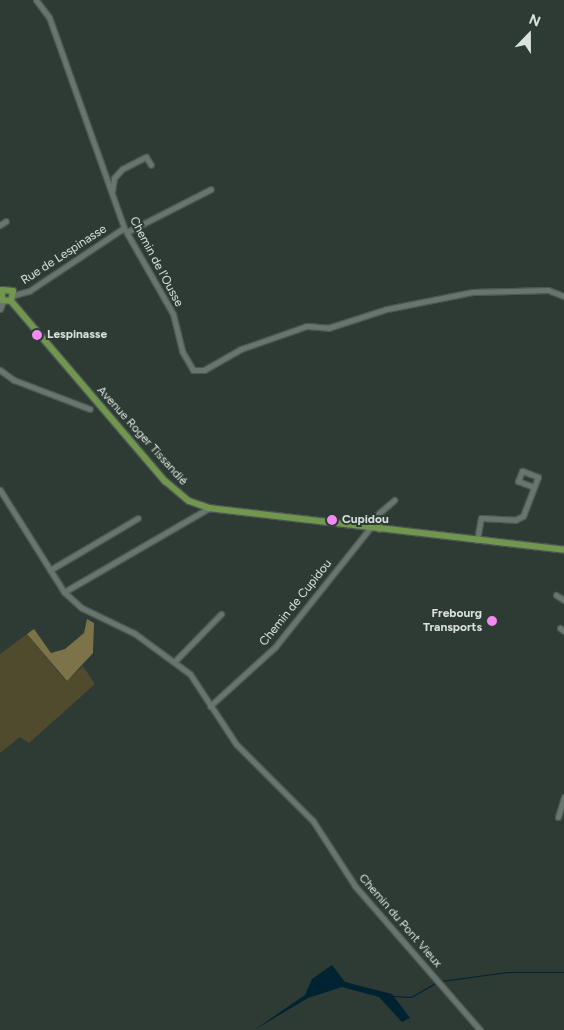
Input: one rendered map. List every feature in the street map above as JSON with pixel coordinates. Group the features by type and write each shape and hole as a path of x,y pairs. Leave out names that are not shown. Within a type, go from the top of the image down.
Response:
{"main road":[{"path":"10,288 13,298 3,301 1,289 10,288"},
{"name":"Avenue Roger Tissandié","path":"13,298 173,490 209,508 564,550"}],"street":[{"name":"Chemin de l'Ousse","path":"36,0 49,17 125,230 173,314 182,351 193,370 204,370 240,349 307,326 328,328 396,307 472,292 548,290 564,296"},
{"path":"112,192 121,170 146,157 151,165"},
{"name":"Rue de Lespinasse","path":"13,298 41,283 125,230 211,189"},
{"path":"0,225 6,221"},
{"path":"0,308 3,301"},
{"path":"0,370 14,380 90,409"},
{"path":"477,540 481,518 515,520 523,516 534,487"},
{"name":"Chemin du Pont Vieux","path":"0,490 64,592 82,608 134,633 175,661 190,674 236,744 313,820 355,886 451,994 480,1030"},
{"path":"379,529 377,515 394,500"},
{"path":"64,592 209,508"},
{"path":"50,570 138,518"},
{"name":"Chemin de Cupidou","path":"210,706 275,647 370,528"},
{"path":"556,595 564,600"},
{"path":"175,661 221,614"},
{"path":"558,816 564,797"}],"shaded area":[{"path":"87,619 94,623 93,653 67,681 27,634 34,629 51,653 65,649 84,633"},
{"path":"27,634 66,681 83,666 95,684 29,743 20,737 0,753 0,654"}],"water":[{"path":"332,965 345,982 392,994 410,1018 402,1022 379,997 342,987 308,998 254,1030 305,995 312,979"}],"waterway":[{"path":"441,981 507,972 564,972"},
{"path":"393,996 411,997 435,983"}],"place":[{"name":"Lespinasse","path":"37,335"},
{"name":"Cupidou","path":"332,520"},
{"name":"Frebourg Transports","path":"492,621"}]}
